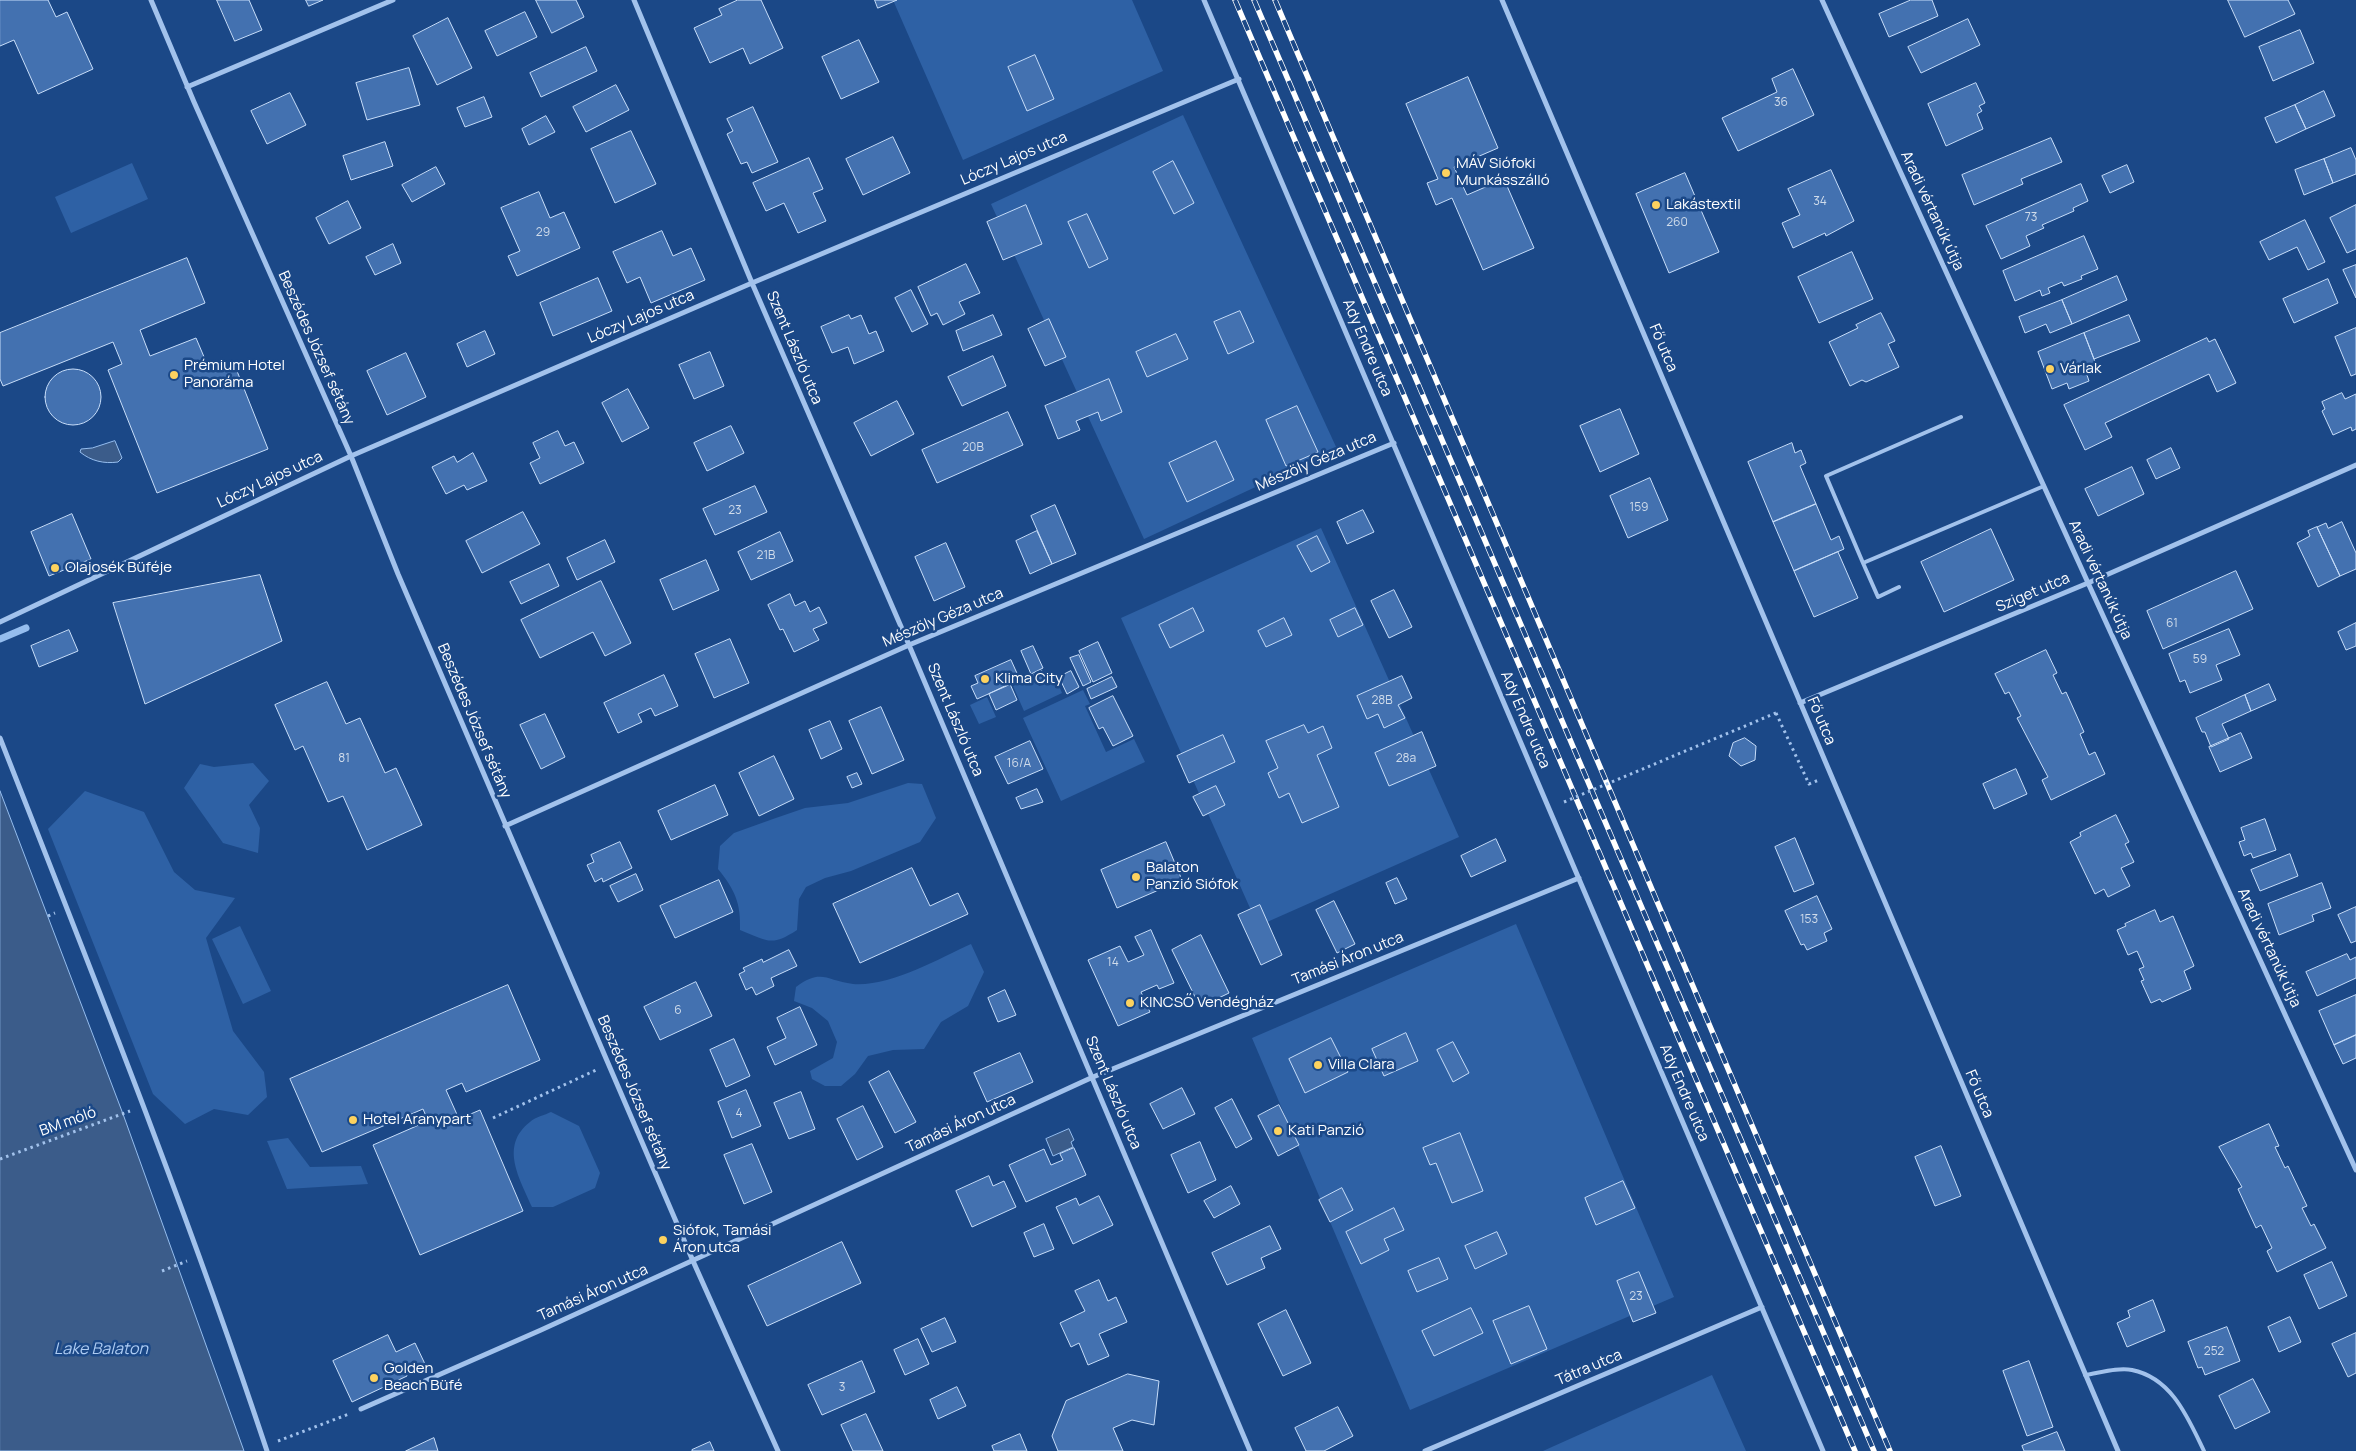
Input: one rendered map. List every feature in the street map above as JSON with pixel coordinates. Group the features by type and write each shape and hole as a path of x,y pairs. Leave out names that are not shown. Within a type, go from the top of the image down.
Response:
{"street":[{"name":"Beszédes József sétány","path":"151,0 187,87 351,456 398,574 692,1261 778,1451"},
{"path":"187,87 393,0"},
{"name":"Szent László utca","path":"634,0 752,283 909,645 1250,1451"},
{"name":"Ady Endre utca","path":"1204,0 1823,1451"},
{"name":"Fő utca","path":"1502,0 2118,1451"},
{"name":"Aradi vértanúk útja","path":"1822,0 2356,1170"},
{"name":"Lóczy Lajos utca","path":"0,622 351,456 752,283 1239,79"},
{"name":"Mészöly Géza utca","path":"505,826 909,645 1394,443"},
{"name":"Sziget utca","path":"1800,703 2088,583 2356,465"},
{"path":"0,738 145,1106 200,1255 266,1448"},
{"name":"Tamási Áron utca","path":"361,1409 692,1261 1093,1077 1579,878"},
{"name":"Tátra utca","path":"1425,1451 1438,1448 1762,1307"}],"lane":[{"path":"1899,587 1878,597 1826,476 1961,417"},
{"path":"1864,563 2044,486"},
{"path":"2085,1375 2131,1370 2158,1380 2183,1408 2204,1451"}],"path":[{"path":"1564,802 1776,712 1809,784"},
{"path":"493,1118 608,1065"},
{"name":"BM móló","path":"0,1159 145,1106"},
{"path":"162,1270 200,1255"},
{"path":"266,1448 361,1409"}],"shaded area":[{"path":"893,0 1132,0 1163,71 963,160"},
{"path":"1183,115 1337,449 1144,539 991,204"},
{"path":"132,163 148,199 71,233 55,197"},
{"path":"1321,528 1459,837 1258,926 1121,618"},
{"path":"1034,676 1039,686 1056,679 1062,693 1024,711 1013,686"},
{"path":"1083,690 1090,704 1085,706 1106,752 1134,739 1145,762 1061,801 1023,718"},
{"path":"987,697 996,717 979,724 970,705"},
{"path":"253,763 269,781 249,805 260,828 258,853 223,843 184,788 200,764 214,767"},
{"path":"908,783 922,784 936,818 920,842 851,871 825,878 806,887 799,899 797,930 781,939 763,939 740,930 736,897 718,869 720,846 734,833 805,808 848,803"},
{"path":"85,791 144,812 174,872 195,890 235,898 206,938 233,1031 264,1072 267,1097 248,1115 214,1109 185,1124 153,1094 48,829"},
{"path":"1516,924 1674,1297 1410,1410 1252,1038"},
{"path":"240,926 271,991 243,1004 212,939"},
{"path":"971,944 984,972 968,1006 941,1022 924,1049 893,1050 868,1056 855,1074 841,1086 825,1086 812,1079 810,1071 833,1058 837,1042 828,1021 812,1008 794,1001 796,987 805,981 818,977 853,984 882,981 914,971"},
{"path":"551,1112 579,1126 600,1173 595,1188 553,1207 532,1207 515,1163 516,1141 521,1131 532,1120"},
{"path":"288,1138 310,1167 361,1166 368,1184 287,1189 267,1141"},
{"path":"1712,1375 1746,1451 1543,1451"}],"water":[{"path":"115,441 122,458 118,462 98,461 80,452 81,449 92,448"},
{"name":"Lake Balaton","path":"0,791 123,1114 244,1451 0,1451"},
{"path":"1069,1129 1074,1140 1071,1142 1073,1147 1053,1156 1046,1139"}],"building":[{"path":"0,0 48,0 56,17 67,12 93,69 38,94 14,40 0,46"},
{"path":"217,0 249,0 262,30 235,41"},
{"path":"306,0 323,0 309,6"},
{"path":"536,0 576,0 584,17 552,33"},
{"path":"738,0 761,0 783,48 750,64 743,48 710,63 694,28 722,15 719,9"},
{"path":"875,0 897,0 878,8"},
{"path":"1911,0 1932,0 1938,16 1889,37 1879,14"},
{"path":"2228,0 2288,0 2295,14 2245,37"},
{"path":"525,12 537,37 497,56 485,31"},
{"path":"448,18 472,68 437,85 413,36"},
{"path":"1968,19 1980,45 1921,73 1908,47"},
{"path":"2300,30 2314,63 2273,81 2259,47"},
{"path":"859,40 879,82 841,99 822,57"},
{"path":"586,47 597,71 541,97 530,73"},
{"path":"1035,55 1054,99 1027,111 1008,67"},
{"path":"409,68 420,105 367,120 356,83"},
{"path":"1793,69 1814,115 1738,151 1722,118 1777,92 1772,79"},
{"name":"MÁV Siófoki Munkásszálló","path":"1468,77 1498,148 1454,167 1467,195 1504,179 1534,248 1483,270 1452,198 1436,205 1427,183 1438,179 1406,104"},
{"path":"1976,83 1985,103 1979,106 1982,111 1977,114 1983,129 1946,146 1928,104"},
{"path":"616,85 629,110 586,132 573,107"},
{"path":"2324,91 2335,116 2306,129 2295,105"},
{"path":"290,93 306,125 267,144 251,111"},
{"path":"484,97 492,117 465,127 457,108"},
{"path":"2295,105 2306,129 2276,143 2265,118"},
{"path":"753,107 778,162 752,173 747,162 741,164 727,134 733,131 727,119"},
{"path":"546,116 555,132 529,145 522,129"},
{"path":"631,131 656,184 615,203 591,149"},
{"path":"893,137 910,173 863,195 846,159"},
{"path":"2051,138 2062,162 2021,179 2023,184 1974,205 1962,175"},
{"path":"385,142 393,166 351,180 343,156"},
{"path":"2351,148 2356,160 2356,174 2333,183 2324,159"},
{"path":"809,158 823,189 813,193 826,221 798,233 784,203 766,211 753,183"},
{"path":"2324,159 2333,183 2304,195 2295,170"},
{"path":"1173,161 1194,203 1174,214 1153,172"},
{"path":"2127,165 2134,182 2110,193 2102,176"},
{"path":"436,167 445,184 412,202 402,185"},
{"path":"1831,170 1854,221 1826,236 1825,233 1793,248 1782,223 1800,215 1788,189"},
{"path":"1685,173 1719,252 1669,273 1636,194"},
{"path":"2081,184 2088,201 2073,208 2074,211 2042,225 2044,228 2026,236 2030,246 2001,259 1986,226"},
{"path":"539,192 550,218 564,212 580,248 517,276 508,256 520,251 501,208"},
{"path":"348,201 361,228 329,244 316,218"},
{"path":"1026,205 1042,244 1003,260 987,222"},
{"path":"2356,205 2356,249 2347,253 2330,218"},
{"path":"1087,214 1108,259 1089,268 1068,222"},
{"path":"2305,220 2325,262 2308,270 2297,247 2269,260 2260,242"},
{"path":"662,231 673,256 691,248 705,280 651,303 640,277 627,283 613,252"},
{"path":"2084,236 2098,269 2081,276 2082,279 2064,286 2062,282 2048,288 2050,293 2042,296 2040,290 2015,301 2003,271"},
{"path":"393,244 401,263 375,275 366,257"},
{"path":"1852,252 1873,299 1819,323 1798,277"},
{"name":"Prémium Hotel Panoráma","path":"187,258 205,303 140,330 150,356 196,338 210,371 233,361 268,449 157,493 108,370 122,364 113,342 3,386 0,379 0,333"},
{"path":"966,264 980,293 959,302 965,314 943,325 937,313 931,316 918,287"},
{"path":"2356,265 2356,298 2343,270"},
{"path":"2117,276 2127,300 2072,324 2062,300"},
{"path":"598,278 612,311 553,336 540,303"},
{"path":"2328,279 2338,303 2294,323 2283,299"},
{"path":"911,290 928,324 912,332 895,298"},
{"path":"2062,300 2072,324 2050,333 2046,324 2025,333 2019,317"},
{"path":"1240,311 1254,342 1228,354 1214,322"},
{"path":"1881,313 1895,341 1888,344 1899,367 1866,382 1862,380 1850,386 1829,342 1858,328 1856,325"},
{"path":"849,315 851,319 861,315 869,334 876,331 884,351 854,364 848,347 832,353 821,327"},
{"path":"993,315 1002,335 963,351 956,331"},
{"path":"2129,315 2140,341 2094,359 2084,333"},
{"path":"1049,319 1066,357 1045,366 1028,329"},
{"path":"2356,328 2356,374 2351,376 2335,337"},
{"path":"485,331 495,354 467,367 457,344"},
{"path":"2084,333 2097,367 2086,372 2089,381 2069,389 2067,383 2052,389 2038,352"},
{"path":"1176,334 1188,359 1147,377 1136,352"},
{"path":"2207,338 2209,342 2215,339 2236,383 2217,392 2209,374 2105,423 2112,437 2085,450 2064,405"},
{"path":"710,352 724,386 694,399 679,365"},
{"path":"406,353 426,397 387,415 367,371"},
{"path":"993,356 1006,386 962,406 948,377"},
{"path":"73,369 84,371 93,377 99,386 101,397 99,408 93,417 84,423 73,425 62,423 53,417 47,408 45,397 47,386 53,377 62,371"},
{"path":"1109,379 1122,412 1101,421 1098,412 1076,421 1080,430 1058,439 1045,406"},
{"path":"628,389 649,428 622,442 602,403"},
{"path":"2342,393 2345,399 2356,394 2356,429 2352,431 2351,427 2333,435 2322,411 2325,409 2322,402"},
{"path":"897,401 914,434 871,456 854,423"},
{"path":"1297,406 1318,452 1286,466 1266,420"},
{"path":"1620,409 1639,454 1600,472 1580,426"},
{"path":"1008,412 1023,445 937,483 922,450"},
{"path":"731,426 744,453 707,471 694,443"},
{"path":"558,431 565,446 574,442 584,463 540,484 530,463 540,458 533,443"},
{"path":"1216,441 1234,480 1187,502 1169,463"},
{"path":"1792,443 1795,453 1801,450 1806,463 1800,466 1816,504 1773,522 1748,462"},
{"path":"2171,448 2180,468 2156,479 2147,460"},
{"path":"473,453 487,481 467,490 464,485 446,494 432,467 454,456 457,462"},
{"path":"2132,467 2144,494 2098,516 2085,489"},
{"path":"1650,478 1668,520 1628,538 1610,496"},
{"path":"755,486 767,512 715,535 703,509"},
{"path":"1816,504 1831,540 1839,536 1844,549 1794,571 1773,522"},
{"path":"1055,505 1076,554 1052,564 1031,516"},
{"path":"1363,510 1374,532 1347,544 1337,522"},
{"path":"523,512 540,544 482,573 466,541"},
{"path":"72,514 91,559 49,576 31,532"},
{"path":"2342,522 2356,553 2356,569 2340,576 2317,527 2326,523 2328,528"},
{"path":"2317,527 2340,576 2318,587 2297,543 2310,536 2308,531"},
{"path":"1991,529 2014,580 1944,612 1921,562"},
{"path":"1037,531 1052,564 1030,574 1016,541"},
{"path":"780,532 793,561 751,580 738,552"},
{"path":"1317,536 1330,562 1311,572 1297,546"},
{"path":"605,540 615,562 577,580 567,558"},
{"path":"946,543 965,587 934,601 915,557"},
{"path":"1838,552 1858,598 1814,617 1794,571"},
{"path":"706,560 719,590 673,610 660,580"},
{"path":"549,564 559,586 521,604 510,582"},
{"path":"2236,571 2253,609 2163,649 2147,611"},
{"path":"260,575 282,641 145,704 113,603"},
{"path":"601,581 631,643 605,656 593,632 540,658 521,620"},
{"path":"1394,590 1412,627 1389,638 1371,601"},
{"path":"790,594 795,606 805,601 810,612 819,607 827,623 813,629 819,640 794,652 783,629 780,630 768,605"},
{"path":"1193,608 1204,631 1170,648 1159,625"},
{"path":"1355,608 1363,625 1338,637 1330,620"},
{"path":"1284,618 1292,635 1266,647 1258,631"},
{"path":"2356,623 2356,646 2346,650 2338,632"},
{"path":"2229,629 2240,655 2216,665 2222,680 2190,693 2185,680 2180,682 2169,654"},
{"path":"69,630 78,651 39,667 31,646"},
{"path":"730,639 749,683 714,698 695,654"},
{"path":"1098,642 1112,673 1093,682 1079,651"},
{"path":"1033,646 1043,668 1031,674 1021,651"},
{"path":"2046,650 2057,673 2053,675 2062,694 2066,692 2084,732 2080,734 2089,755 2095,752 2105,774 2051,800 2042,780 2048,777 2017,718 2021,716 2009,692 2005,694 1995,674"},
{"path":"1079,655 1091,682 1083,686 1070,658"},
{"path":"1011,660 1020,680 977,699 971,686 978,683 975,676"},
{"path":"1042,671 1046,680 1038,683 1034,675"},
{"path":"1071,671 1079,687 1067,694 1059,677"},
{"path":"664,675 678,706 655,716 651,708 638,714 642,722 618,733 604,703"},
{"path":"1402,676 1412,698 1398,705 1405,718 1384,728 1378,714 1367,719 1357,696"},
{"path":"1112,677 1117,687 1091,699 1087,689"},
{"path":"327,682 346,724 360,718 385,773 396,768 422,825 367,850 343,796 328,802 303,746 295,750 275,705"},
{"path":"1010,684 1017,700 996,710 989,694"},
{"path":"2269,684 2276,700 2251,711 2245,695"},
{"path":"2245,695 2251,711 2222,724 2229,739 2211,747 2205,732 2202,732 2196,718"},
{"path":"1113,696 1133,736 1113,746 1103,727 1099,729 1089,708"},
{"path":"881,707 904,760 872,774 849,721"},
{"path":"545,714 565,757 541,769 520,725"},
{"path":"830,721 842,749 821,759 809,730"},
{"path":"1304,725 1308,733 1323,726 1332,748 1317,755 1339,807 1302,823 1289,793 1279,798 1268,773 1278,768 1266,741"},
{"path":"1422,732 1436,766 1389,786 1375,753"},
{"path":"2241,733 2252,758 2220,772 2209,747"},
{"path":"1223,735 1235,762 1189,783 1177,756"},
{"path":"1745,738 1756,746 1755,760 1741,766 1729,756 1733,743"},
{"path":"1030,741 1043,769 1008,784 995,757"},
{"path":"774,756 794,799 759,816 739,773"},
{"path":"2016,769 2027,794 1994,809 1983,784"},
{"path":"857,773 862,784 852,788 847,777"},
{"path":"715,785 728,815 671,840 658,811"},
{"path":"1216,786 1225,805 1203,816 1193,797"},
{"path":"1037,789 1043,802 1021,809 1016,798"},
{"path":"2116,815 2129,842 2125,844 2134,862 2121,868 2130,886 2108,897 2104,889 2095,894 2070,842 2081,836 2080,833"},
{"path":"2265,819 2276,850 2253,858 2251,853 2244,856 2239,842 2245,840 2241,828"},
{"path":"1795,838 1814,884 1794,892 1775,847"},
{"path":"1496,839 1506,861 1471,877 1461,856"},
{"path":"620,842 632,868 603,882 602,878 595,882 587,865 594,862 591,855"},
{"path":"1166,842 1182,880 1117,908 1101,870"},
{"path":"2290,854 2298,876 2260,891 2251,870"},
{"path":"912,868 930,906 958,893 968,914 860,963 833,904"},
{"path":"636,874 643,890 618,902 610,886"},
{"path":"1397,878 1407,899 1395,904 1386,883"},
{"path":"719,880 733,912 675,938 660,906"},
{"path":"2322,883 2331,908 2312,915 2314,921 2279,935 2268,904"},
{"path":"1817,896 1832,929 1824,933 1827,941 1807,950 1804,944 1801,945 1785,911"},
{"path":"1334,901 1355,944 1337,953 1316,910"},
{"path":"1260,905 1282,955 1261,965 1238,915"},
{"path":"2356,907 2356,941 2351,943 2338,915"},
{"path":"2155,910 2160,922 2173,916 2194,966 2184,971 2191,989 2162,1002 2160,999 2151,1003 2141,981 2144,980 2139,969 2144,967 2137,951 2128,955 2117,930 2126,926 2125,924"},
{"path":"1151,930 1174,983 1159,989 1157,985 1141,992 1150,1012 1118,1026 1088,960 1120,946 1128,962 1144,955 1135,937"},
{"path":"1201,935 1229,993 1200,1007 1172,950"},
{"path":"789,950 797,966 771,978 774,986 756,995 752,987 746,990 739,974 745,971 743,968 762,959 763,962"},
{"path":"2347,954 2350,960 2356,957 2356,978 2317,996 2306,972"},
{"path":"696,982 712,1016 660,1040 644,1007"},
{"name":"Hotel Aranypart","path":"508,985 540,1060 466,1092 462,1083 446,1090 459,1119 480,1110 523,1211 420,1255 373,1145 428,1121 423,1109 322,1152 290,1079"},
{"path":"1005,990 1016,1015 998,1022 988,998"},
{"path":"2356,995 2356,1035 2334,1045 2319,1011"},
{"path":"800,1007 817,1045 775,1065 767,1047 786,1038 777,1018"},
{"path":"1406,1033 1418,1061 1384,1076 1372,1049"},
{"path":"2356,1035 2356,1058 2343,1064 2334,1045"},
{"name":"Villa Clara","path":"1331,1038 1348,1072 1305,1093 1289,1059"},
{"path":"734,1039 750,1076 726,1087 710,1050"},
{"path":"1453,1042 1469,1073 1453,1082 1437,1050"},
{"path":"1020,1053 1033,1082 987,1102 974,1073"},
{"path":"889,1071 916,1122 895,1133 869,1082"},
{"path":"1182,1088 1195,1114 1163,1129 1150,1104"},
{"path":"746,1090 761,1126 732,1138 718,1102"},
{"path":"801,1092 815,1129 789,1139 774,1103"},
{"path":"1232,1099 1252,1139 1236,1148 1215,1108"},
{"name":"Kati Panzió","path":"1279,1105 1299,1145 1278,1156 1258,1116"},
{"path":"863,1106 883,1147 857,1160 837,1119"},
{"path":"2269,1124 2279,1146 2275,1147 2285,1168 2288,1166 2307,1206 2302,1208 2311,1226 2314,1224 2326,1248 2277,1272 2267,1251 2272,1248 2261,1225 2256,1228 2238,1189 2242,1187 2219,1147"},
{"path":"1460,1133 1483,1191 1452,1203 1436,1163 1430,1165 1423,1148"},
{"path":"1200,1142 1216,1180 1188,1193 1171,1155"},
{"path":"752,1144 772,1192 744,1204 724,1155"},
{"path":"1941,1146 1961,1196 1935,1206 1915,1157"},
{"path":"1074,1148 1086,1175 1026,1202 1009,1165 1044,1149 1051,1165 1063,1160 1060,1154"},
{"path":"989,1176 993,1186 1004,1181 1016,1207 972,1227 956,1191"},
{"path":"1623,1181 1635,1208 1596,1225 1585,1198"},
{"path":"1231,1186 1240,1204 1214,1218 1204,1201"},
{"path":"1342,1188 1353,1210 1330,1222 1319,1200"},
{"path":"1099,1196 1113,1225 1073,1244 1056,1207 1076,1198 1079,1205"},
{"path":"1394,1208 1404,1230 1384,1239 1389,1250 1361,1264 1346,1232"},
{"path":"1044,1224 1054,1249 1034,1257 1024,1233"},
{"path":"1270,1226 1281,1249 1261,1258 1265,1268 1227,1285 1212,1253"},
{"path":"1497,1232 1507,1254 1475,1269 1465,1246"},
{"path":"842,1242 861,1283 767,1326 748,1286"},
{"path":"1439,1258 1448,1279 1417,1292 1408,1271"},
{"path":"2332,1262 2347,1296 2319,1309 2304,1275"},
{"path":"1639,1272 1656,1313 1633,1322 1617,1281"},
{"path":"1099,1280 1108,1301 1116,1297 1127,1322 1099,1334 1109,1356 1088,1365 1079,1343 1071,1347 1060,1323 1085,1311 1075,1291"},
{"path":"2153,1300 2165,1331 2127,1347 2117,1323 2130,1317 2128,1311"},
{"path":"1529,1306 1547,1349 1511,1364 1493,1321"},
{"path":"1471,1308 1483,1333 1434,1356 1422,1331"},
{"path":"1286,1310 1311,1363 1283,1376 1258,1324"},
{"path":"2290,1317 2301,1342 2279,1352 2268,1327"},
{"path":"945,1318 956,1342 932,1352 921,1329"},
{"path":"2227,1327 2240,1361 2205,1375 2202,1367 2198,1368 2188,1342"},
{"path":"2356,1333 2356,1373 2348,1377 2332,1344"},
{"path":"388,1335 396,1352 415,1343 425,1364 406,1373 407,1376 352,1402 333,1361"},
{"path":"918,1339 929,1364 905,1375 894,1350"},
{"path":"862,1361 875,1392 822,1415 808,1385"},
{"path":"2029,1361 2053,1427 2027,1436 2003,1371"},
{"path":"1128,1374 1159,1381 1154,1425 1132,1420 1113,1428 1123,1451 1058,1451 1052,1436 1066,1401"},
{"path":"2253,1379 2270,1412 2235,1429 2219,1396"},
{"path":"957,1387 966,1406 938,1419 930,1400"},
{"path":"1338,1407 1353,1436 1324,1451 1306,1451 1295,1428"},
{"path":"866,1414 883,1451 853,1451 841,1425"},
{"path":"2057,1432 2065,1451 2024,1451 2022,1446"},
{"path":"1020,1434 1027,1451 994,1451 992,1446"},
{"path":"434,1438 438,1451 406,1451"},
{"path":"710,1442 714,1451 692,1451 692,1450"}],"waterway":[{"path":"0,639 26,628"}],"railway":[{"path":"1235,0 1855,1451"},
{"path":"1254,0 1874,1451"},
{"path":"1275,0 1890,1451"}],"place":[{"name":"MÁV Siófoki Munkásszálló","path":"1446,173"},
{"name":"Lakástextil","path":"1656,205"},
{"name":"Várlak","path":"2050,369"},
{"name":"Prémium Hotel Panoráma","path":"174,375"},
{"name":"Olajosék Büféje","path":"55,568"},
{"name":"Klima City","path":"985,679"},
{"name":"Balaton Panzió Siófok","path":"1136,877"},
{"name":"KINCSŐ Vendégház","path":"1130,1003"},
{"name":"Villa Clara","path":"1318,1065"},
{"name":"Hotel Aranypart","path":"353,1120"},
{"name":"Kati Panzió","path":"1278,1131"},
{"name":"Siófok, Tamási Áron utca","path":"663,1240"},
{"name":"Golden Beach Büfé","path":"374,1378"}]}
